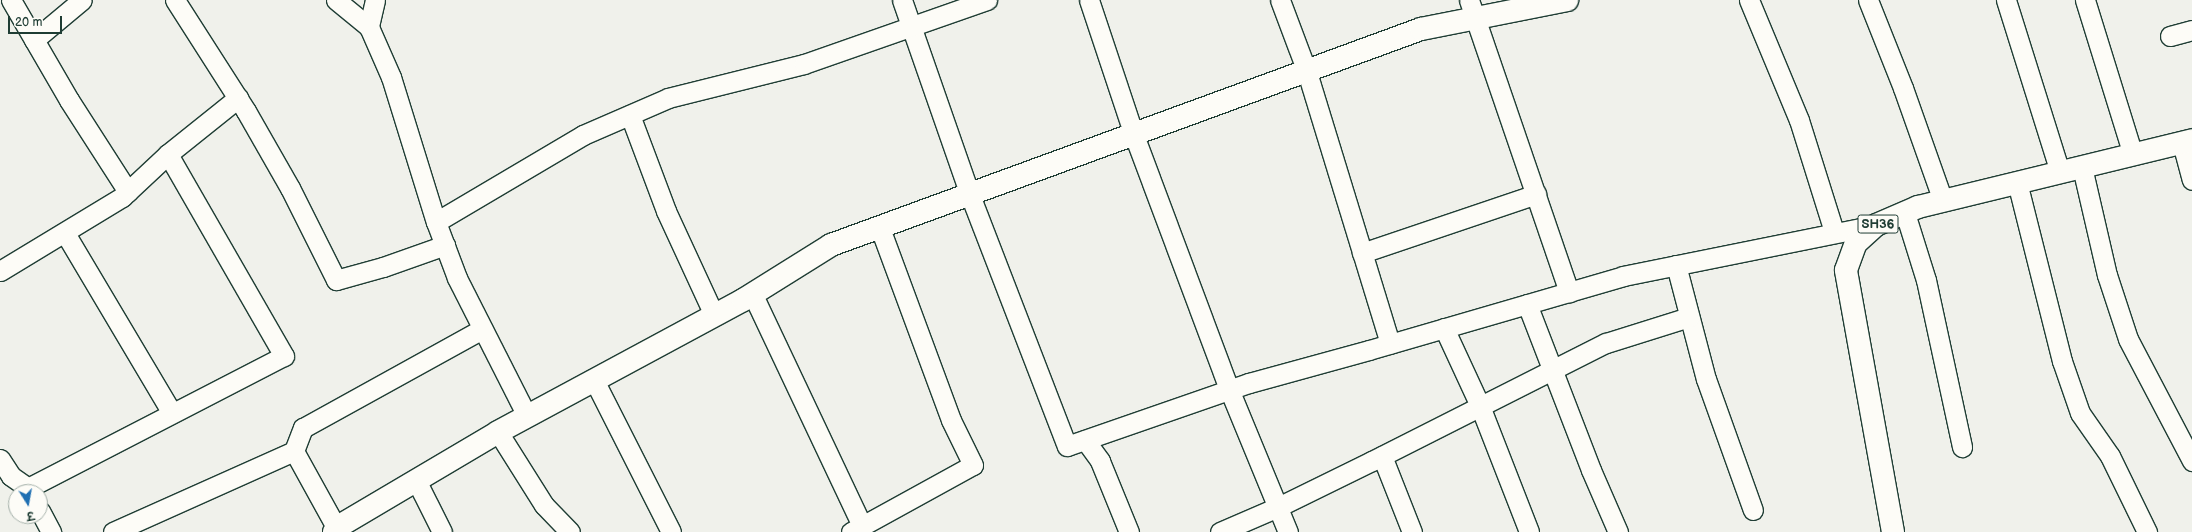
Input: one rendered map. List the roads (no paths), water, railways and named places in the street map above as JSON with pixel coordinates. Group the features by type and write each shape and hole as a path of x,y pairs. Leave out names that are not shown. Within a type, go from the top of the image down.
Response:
{"main road":[{"path":"336,530 416,480 498,432 752,294 831,245 970,196 1307,72 1472,9 1567,0"},
{"name":"SH36","path":"1893,532 1846,270 1856,243 1876,225 1943,201 2187,142"}],"street":[{"path":"11,0 128,192"},
{"path":"34,40 82,0"},
{"path":"175,0 238,98 290,188 336,280 383,267 445,245"},
{"path":"336,0 369,27 391,77 436,222 457,278 527,416"},
{"path":"369,27 375,0"},
{"path":"902,0 970,196 1067,446 1229,390 1623,276 1834,232 1876,225"},
{"path":"436,222 583,135 668,98 804,64 912,28 987,0"},
{"path":"1089,0 1134,135 1229,390 1288,532"},
{"path":"1280,0 1307,72 1390,344"},
{"path":"1749,0 1799,120 1834,232"},
{"path":"1868,0 1903,88 1943,201"},
{"path":"2006,0 2060,172"},
{"path":"2085,0 2132,155"},
{"path":"1472,9 1569,292"},
{"path":"2170,36 2192,30"},
{"path":"0,271 65,233 128,192 168,154 238,98"},
{"path":"630,115 666,211 714,315"},
{"path":"2187,142 2192,180"},
{"path":"40,484 172,413 284,356 168,154"},
{"path":"2082,167 2107,275 2128,338 2192,461"},
{"path":"2017,182 2062,362 2080,413 2110,456 2147,532"},
{"path":"1362,253 1536,194"},
{"path":"1906,213 1926,280 1962,447"},
{"path":"752,294 857,529 973,465 951,420 880,228"},
{"path":"65,233 172,413"},
{"path":"1676,265 1706,379 1753,510"},
{"path":"1527,304 1591,470 1618,532"},
{"path":"1220,532 1278,507 1606,343 1689,317"},
{"path":"1444,328 1480,406 1529,532"},
{"path":"113,532 294,451 302,428 482,329"},
{"path":"594,380 671,532"},
{"path":"498,432 544,505 570,532"},
{"path":"1085,440 1100,461 1129,532"},
{"path":"294,451 336,530"},
{"path":"1382,456 1412,532"},
{"path":"0,459 11,476 21,484"},
{"path":"416,480 442,532"}]}
